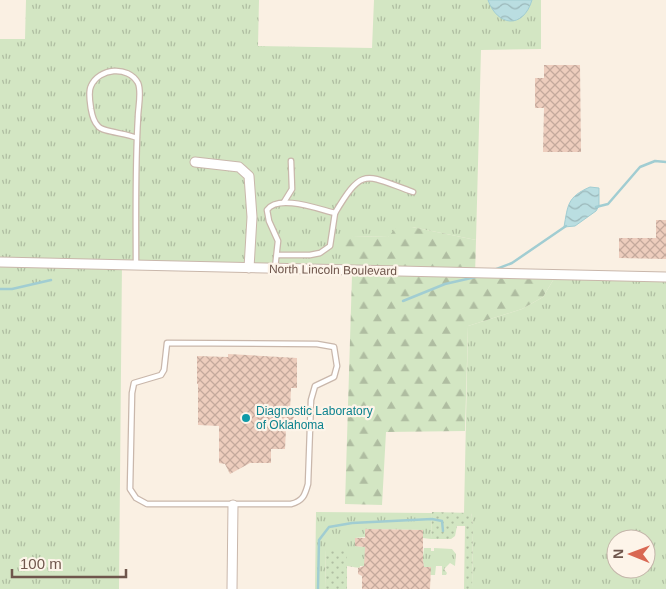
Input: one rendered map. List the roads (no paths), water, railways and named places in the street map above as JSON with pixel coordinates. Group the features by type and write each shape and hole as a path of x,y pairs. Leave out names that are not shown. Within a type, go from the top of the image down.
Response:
{"street":[{"path":"195,162 239,167 249,176 252,217 249,268"},
{"name":"North Lincoln Boulevard","path":"0,262 666,277"},
{"path":"232,589 233,504"}],"lane":[{"path":"136,265 135,169 137,138 139,85 133,77 123,72 105,73 95,80 90,88 93,117 98,127 105,131 128,133 137,138"},
{"path":"284,202 292,189 291,160"},
{"path":"277,255 320,253 330,246 335,213 354,184 362,178 381,180 413,192"},
{"path":"275,268 278,241 269,221 267,210 274,204 284,202 335,213"},
{"path":"167,343 317,344 334,347 337,366 334,377 314,386 311,400 308,484 305,496 299,502 291,504 233,504 147,504 136,498 130,489 134,383 161,375 164,370 167,343"}],"water":[{"path":"488,0 532,0 523,16 510,21 497,15"},
{"path":"590,187 599,188 599,206 596,211 575,226 564,227 570,202 577,194"}],"waterway":[{"path":"596,207 608,204 640,167 655,161 666,162"},
{"path":"494,270 512,263 566,226"},
{"path":"403,301 445,284 480,276"},
{"path":"0,289 12,289 51,280"},
{"path":"318,589 319,540 329,527 352,523 432,519 442,521 443,531"}],"place":[{"name":"Diagnostic Laboratory of Oklahoma","path":"246,418"}]}
